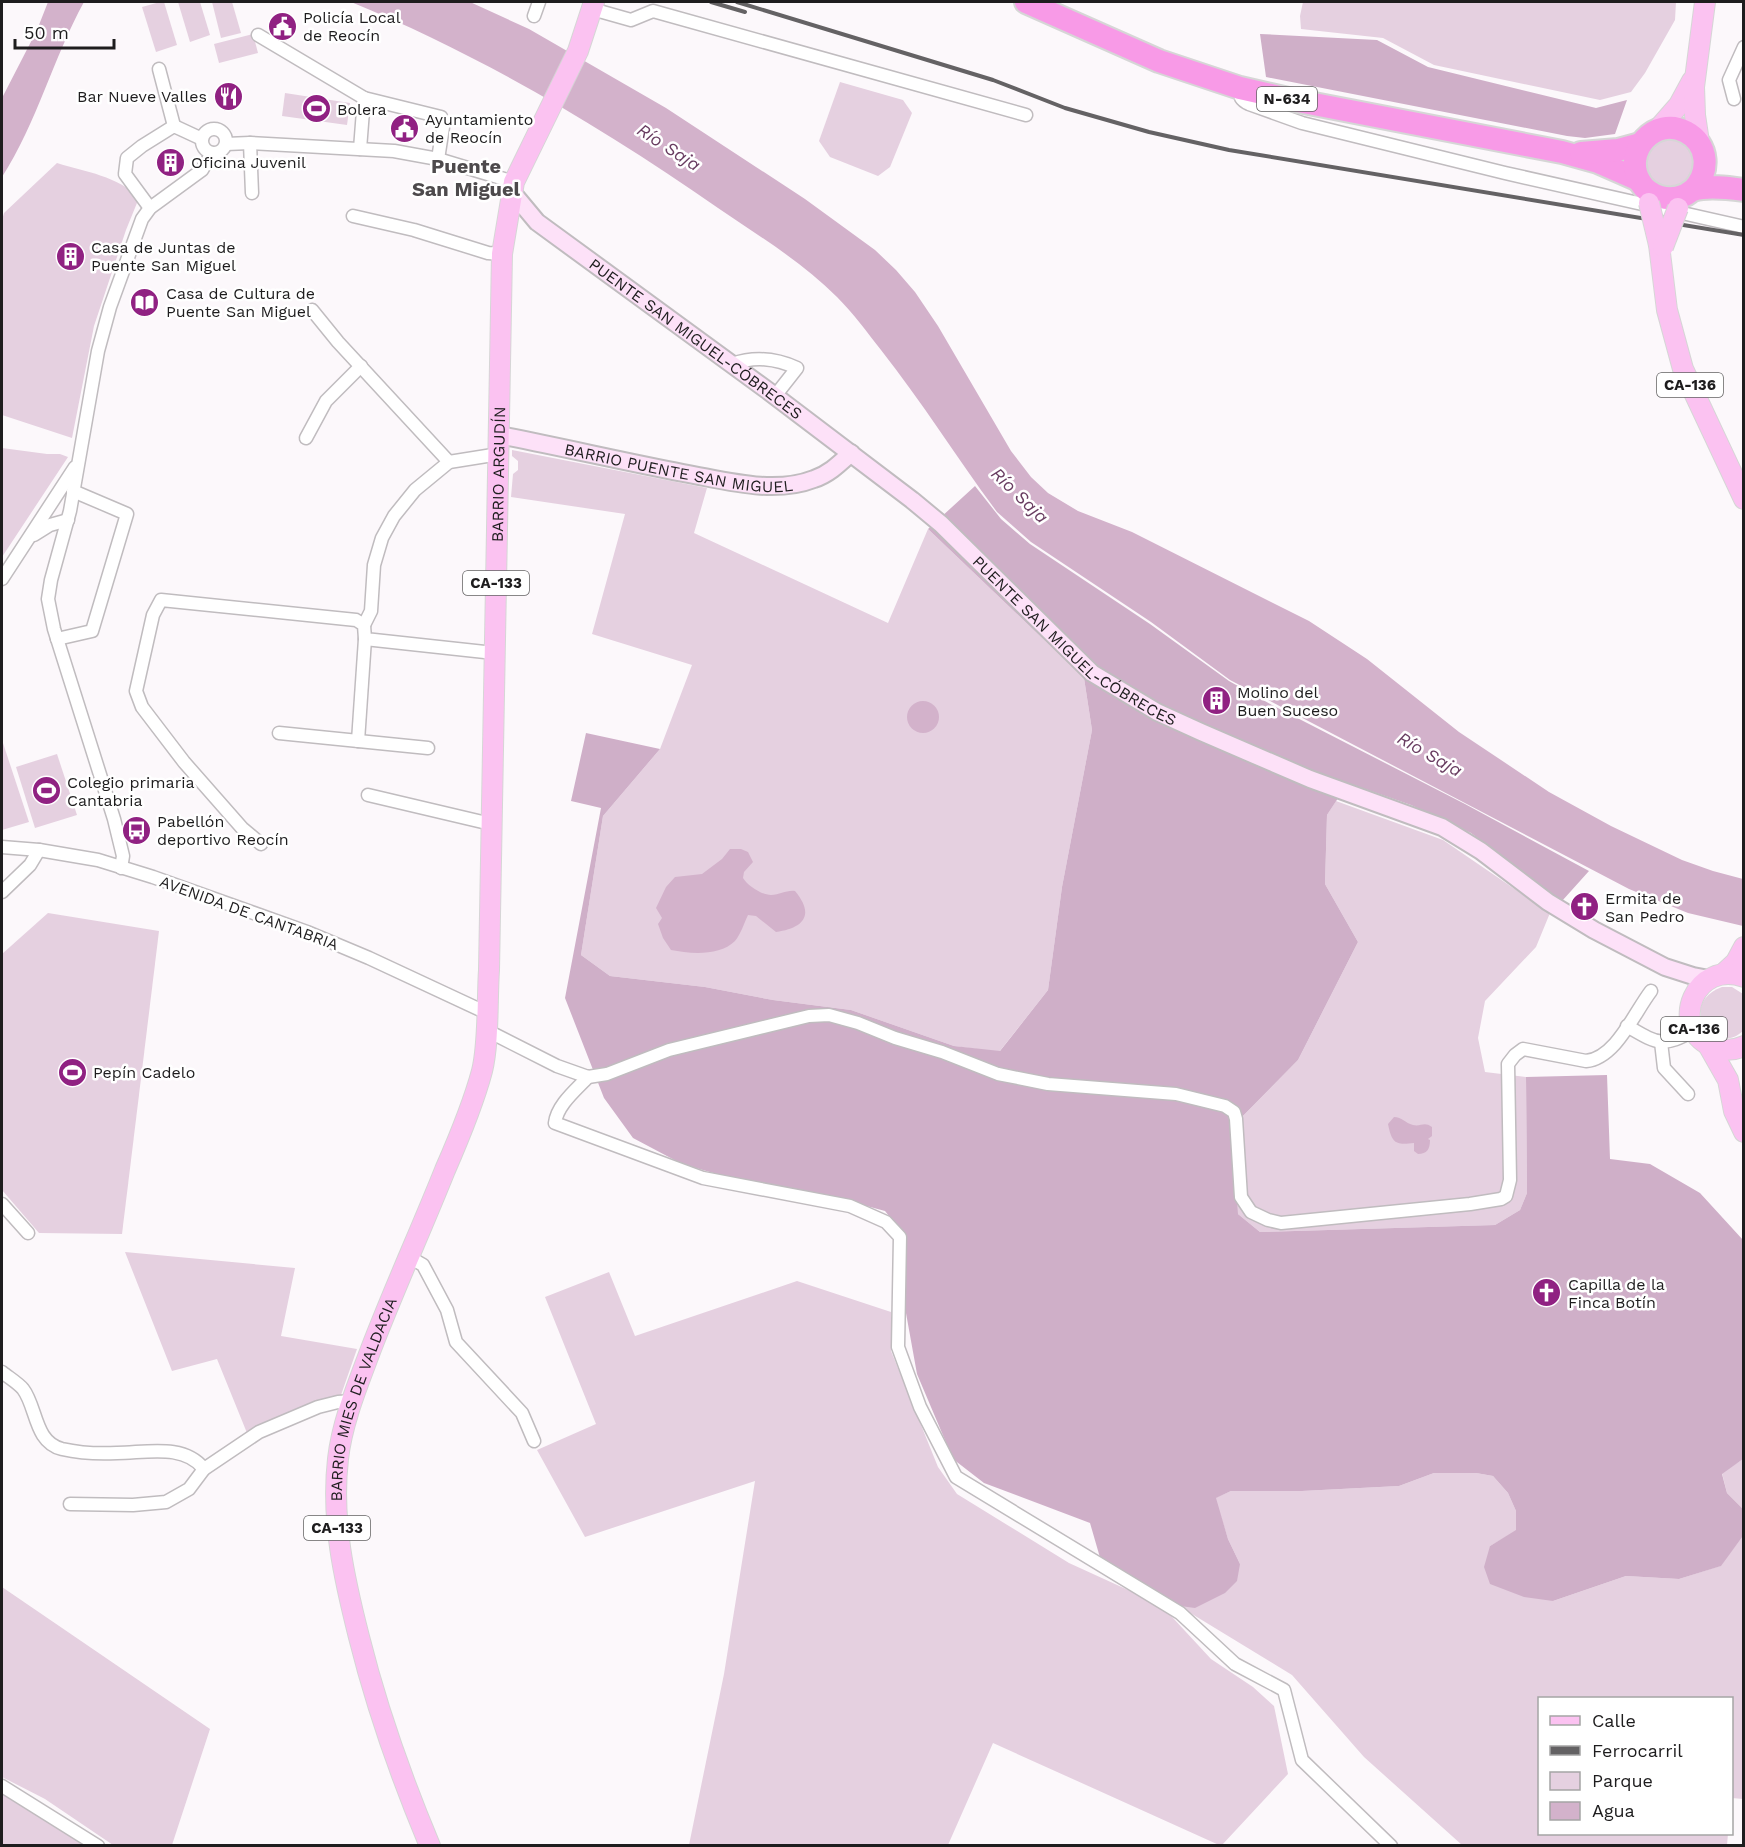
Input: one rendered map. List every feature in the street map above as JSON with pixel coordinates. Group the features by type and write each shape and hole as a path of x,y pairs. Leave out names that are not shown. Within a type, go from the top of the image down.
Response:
{"highway":[{"name":"N-634","path":"1026,2 1159,61 1240,88 1562,152 1598,162 1644,190 1664,198 1684,198 1723,188 1743,189"},
{"name":"N-634","path":"1562,152 1618,150 1640,144 1658,129"},
{"path":"1658,129 1681,129 1694,137 1702,149 1729,175 1743,183"},
{"path":"1640,144 1634,162 1644,190"},
{"path":"1684,198 1704,175 1702,149"}],"main road":[{"path":"1702,149 1694,100 1695,73 1705,2"},
{"name":"BARRIO ARGUDÍN","path":"486,1022 502,254 513,187 578,51 593,5"},
{"path":"1658,129 1679,105 1695,73"},
{"name":"CA-136","path":"1644,190 1661,252 1667,310 1683,369 1743,499"},
{"name":"CA-136","path":"1661,252 1684,198"},
{"name":"CA-136","path":"1691,1003 1695,993 1727,974 1743,947"},
{"name":"PUENTE SAN MIGUEL-CÓBRECES","path":"1691,1003 1691,1021 1701,1037"},
{"name":"BARRIO MIES DE VALDACIA","path":"430,1845 406,1788 374,1694 338,1547 335,1498 338,1457 352,1401 386,1311 465,1123 482,1069 486,1022"},
{"name":"CA-136","path":"1701,1037 1722,1049 1743,1048"},
{"name":"CA-136","path":"1701,1037 1720,1063 1729,1085 1734,1111 1743,1132"},
{"name":"CA-136","path":"1729,1085 1731,1074 1743,1048"}],"street":[{"path":"534,16 539,2"},
{"path":"593,5 631,20 653,11 1026,115"},
{"path":"258,35 364,98 441,117 443,127 438,159"},
{"path":"1734,99 1729,80 1743,47"},
{"path":"159,69 174,126"},
{"path":"1240,88 1241,100 1302,123 1527,178 1743,227"},
{"path":"360,149 364,98"},
{"path":"174,126 202,139"},
{"path":"150,208 125,174 127,158 174,126"},
{"path":"212,153 204,148 202,139 208,131 216,130 224,135 226,144"},
{"path":"250,143 252,193"},
{"path":"121,868 123,856 114,819 57,639 48,598 56,559 68,520 103,330 142,219 150,208 202,170 212,153 220,151 226,144 250,143 394,151 438,159 513,187"},
{"name":"PUENTE SAN MIGUEL-CÓBRECES","path":"513,187 537,222 775,396 940,524 1092,673 1157,712 1201,732 1311,779 1442,827 1481,851 1572,918 1665,967 1693,976 1727,974"},
{"path":"353,216 414,230 488,253 502,254"},
{"path":"507,223 537,222"},
{"path":"312,310 449,462"},
{"path":"732,364 747,359 764,359 781,361 798,368 775,396"},
{"path":"306,438 326,401 361,366"},
{"path":"358,741 364,625 371,611 374,565 382,538 394,516 415,490 449,462 499,445"},
{"name":"BARRIO PUENTE SAN MIGUEL","path":"499,445 614,460 736,483 779,486 812,480 831,471 851,453"},
{"path":"2,579 77,464"},
{"path":"57,639 92,631 127,514 73,491"},
{"path":"31,537 50,525 68,520"},
{"path":"261,844 242,828 184,762 142,707 136,691 153,615 161,600 356,620 364,625"},
{"path":"365,639 495,653"},
{"path":"279,733 428,748"},
{"path":"368,795 491,824"},
{"name":"AVENIDA DE CANTABRIA","path":"2,848 39,850 98,860 153,877 307,932 369,958 486,1022 557,1066 588,1077"},
{"path":"2,892 30,865 39,850"},
{"name":"PUENTE SAN MIGUEL-CÓBRECES","path":"1665,967 1682,984 1691,1003"},
{"path":"1391,1845 1302,1760 1284,1690 1235,1664 1180,1613 956,1478 921,1407 898,1347 900,1237 886,1222 850,1206 703,1178 555,1123 555,1114 588,1077 607,1074 669,1050 809,1016 829,1015 942,1052 998,1074 1048,1084 1176,1094 1225,1106 1234,1112 1236,1119 1241,1197 1251,1212 1268,1220 1281,1223 1470,1204 1501,1199 1506,1196 1510,1180 1508,1064 1515,1055 1523,1049 1586,1061 1596,1060 1606,1054 1651,991"},
{"path":"1627,1026 1652,1040 1661,1042 1701,1037"},
{"path":"1661,1042 1664,1068 1688,1094"},
{"path":"2,1204 28,1233"},
{"path":"409,1257 423,1265 447,1310 456,1342 522,1413 534,1441"},
{"path":"2,1372 24,1390 38,1427 49,1442 59,1449 90,1453 163,1451 182,1454 198,1461 204,1469"},
{"path":"70,1504 133,1505 166,1502 189,1489 204,1469 259,1432 318,1407 352,1401"},
{"path":"2,1786 98,1845"}],"green space":[{"path":"164,2 177,45 156,52 142,7"},
{"path":"178,2 200,2 210,35 190,42"},
{"path":"212,2 232,2 241,33 221,38"},
{"path":"1303,2 1676,2 1675,20 1645,73 1631,92 1600,100 1434,65 1383,38 1301,29 1300,16"},
{"path":"253,34 258,53 219,63 214,44"},
{"path":"840,82 903,100 912,113 890,167 878,176 830,157 819,141"},
{"name":"Bolera","path":"285,93 350,103 347,125 282,116"},
{"path":"1675,136 1696,154 1691,181 1666,191 1645,176 1645,157 1651,144"},
{"path":"57,163 111,180 139,198 94,326 72,438 2,415 2,220 4,213"},
{"path":"2,448 60,454 68,457 2,557"},
{"path":"512,450 707,488 694,533 888,623 928,529 1084,678 1092,730 1062,887 1048,990 999,1052 954,1046 851,1010 773,1000 705,987 610,976 581,955 603,816 660,749 692,665 592,634 625,514 511,497 513,474 518,470 518,461 512,456"},
{"path":"2,744 29,822 2,830"},
{"name":"Colegio primaria Cantabria","path":"57,754 77,815 35,828 16,767"},
{"path":"1336,801 1443,840 1550,913 1536,947 1485,1001 1478,1038 1485,1072 1526,1077 1527,1193 1520,1210 1495,1225 1260,1232 1238,1214 1234,1125 1298,1060 1358,942 1325,884 1327,815"},
{"name":"Pepín Cadelo","path":"48,913 159,931 122,1234 39,1233 2,1190 2,954"},
{"path":"1722,987 1732,987 1743,994 1743,1031 1732,1038 1721,1038 1711,1033 1704,1026 1701,1016 1702,1005 1709,995"},
{"path":"125,1252 295,1268 281,1336 357,1349 341,1395 247,1433 217,1359 172,1371"},
{"path":"609,1272 635,1336 797,1281 891,1312 891,1351 938,1467 957,1494 1069,1563 1161,1605 1211,1659 1253,1687 1274,1706 1288,1774 1222,1845 1219,1845 993,1743 948,1845 689,1845 724,1674 755,1481 585,1537 537,1450 596,1424 545,1297"},
{"path":"1743,1459 1743,1509 1727,1493 1722,1473"},
{"path":"1434,1473 1476,1473 1493,1476 1508,1493 1516,1511 1516,1531 1490,1546 1553,1601 1626,1576 1679,1579 1720,1566 1743,1536 1743,1799 1733,1798 1733,1697 1538,1697 1538,1835 1728,1835 1727,1845 1462,1845 1364,1757 1292,1675 1169,1600 1240,1564 1228,1539 1215,1498 1231,1491 1302,1491 1399,1486"},
{"path":"2,1587 210,1729 172,1845 113,1845 45,1799 2,1777"},
{"path":"2,1793 87,1845 2,1845"}],"shaded area":[{"path":"1260,34 1377,40 1428,67 1596,108 1627,100 1615,134 1585,138 1567,136 1266,77"},
{"path":"975,486 1001,519 1030,544 1150,624 1229,681 1589,871 1562,901 1471,833 1411,805 1348,783 1327,815 1325,884 1358,942 1298,1060 1234,1125 1238,1214 1260,1232 1495,1225 1520,1210 1527,1193 1526,1077 1607,1075 1610,1159 1650,1164 1700,1193 1743,1240 1743,1459 1722,1474 1727,1493 1743,1509 1743,1536 1721,1566 1679,1579 1626,1576 1553,1601 1524,1597 1490,1584 1484,1567 1490,1546 1516,1530 1516,1511 1508,1493 1493,1476 1476,1473 1434,1473 1399,1486 1302,1491 1231,1491 1216,1498 1228,1539 1240,1564 1237,1581 1225,1593 1195,1608 1180,1606 1101,1561 1090,1523 984,1483 953,1459 917,1374 902,1291 906,1237 885,1211 841,1199 734,1179 682,1164 633,1138 604,1098 565,998 601,808 571,801 586,733 660,749 603,816 581,955 610,976 705,987 773,1000 851,1010 954,1046 1000,1051 1048,990 1062,887 1092,730 1084,678 928,529"}],"water":[{"path":"48,2 84,2 25,135 2,177 2,98 37,30"},
{"name":"Río Saja","path":"351,2 470,2 529,29 666,108 805,199 875,250 915,292 938,326 1011,451 1031,477 1048,493 1078,511 1132,532 1309,621 1367,659 1459,732 1549,792 1611,826 1682,860 1743,879 1743,926 1688,913 1629,889 1230,680 1151,622 1031,542 997,512 911,390 860,323 824,284 795,261 675,178 540,95 447,45"},
{"path":"923,701 934,706 939,717 934,728 923,733 912,728 907,717 912,706"},
{"path":"730,849 741,849 748,852 753,862 744,872 743,878 756,890 771,895 795,891 804,907 804,919 794,927 776,932 756,916 748,915 741,932 729,946 705,953 671,950 658,924 662,918 656,908 666,887 675,877 702,874 722,859"},
{"path":"1394,1117 1413,1125 1427,1124 1432,1127 1432,1136 1428,1139 1430,1140 1426,1152 1418,1154 1414,1151 1414,1143 1403,1144 1393,1139 1388,1124"}],"railway":[{"path":"711,2 745,12"},
{"path":"737,2 993,80 1065,108 1149,132 1229,150 1744,235"}],"place":[{"name":"Policía Local de Reocín","path":"282,26"},
{"name":"Bar Nueve Valles","path":"228,96"},
{"name":"Bolera","path":"316,109"},
{"name":"Ayuntamiento de Reocín","path":"404,128"},
{"name":"Oficina Juvenil","path":"170,162"},
{"name":"Casa de Juntas de Puente San Miguel","path":"70,256"},
{"name":"Casa de Cultura de Puente San Miguel","path":"145,302"},
{"name":"Molino del Buen Suceso","path":"1216,701"},
{"name":"Colegio primaria Cantabria","path":"46,791"},
{"name":"Pabellón deportivo Reocín","path":"136,830"},
{"name":"Ermita de San Pedro","path":"1584,907"},
{"name":"Pepín Cadelo","path":"72,1072"},
{"name":"Capilla de la Finca Botín","path":"1547,1293"}],"district":[{"name":"Puente San Miguel","path":"466,178"}]}
